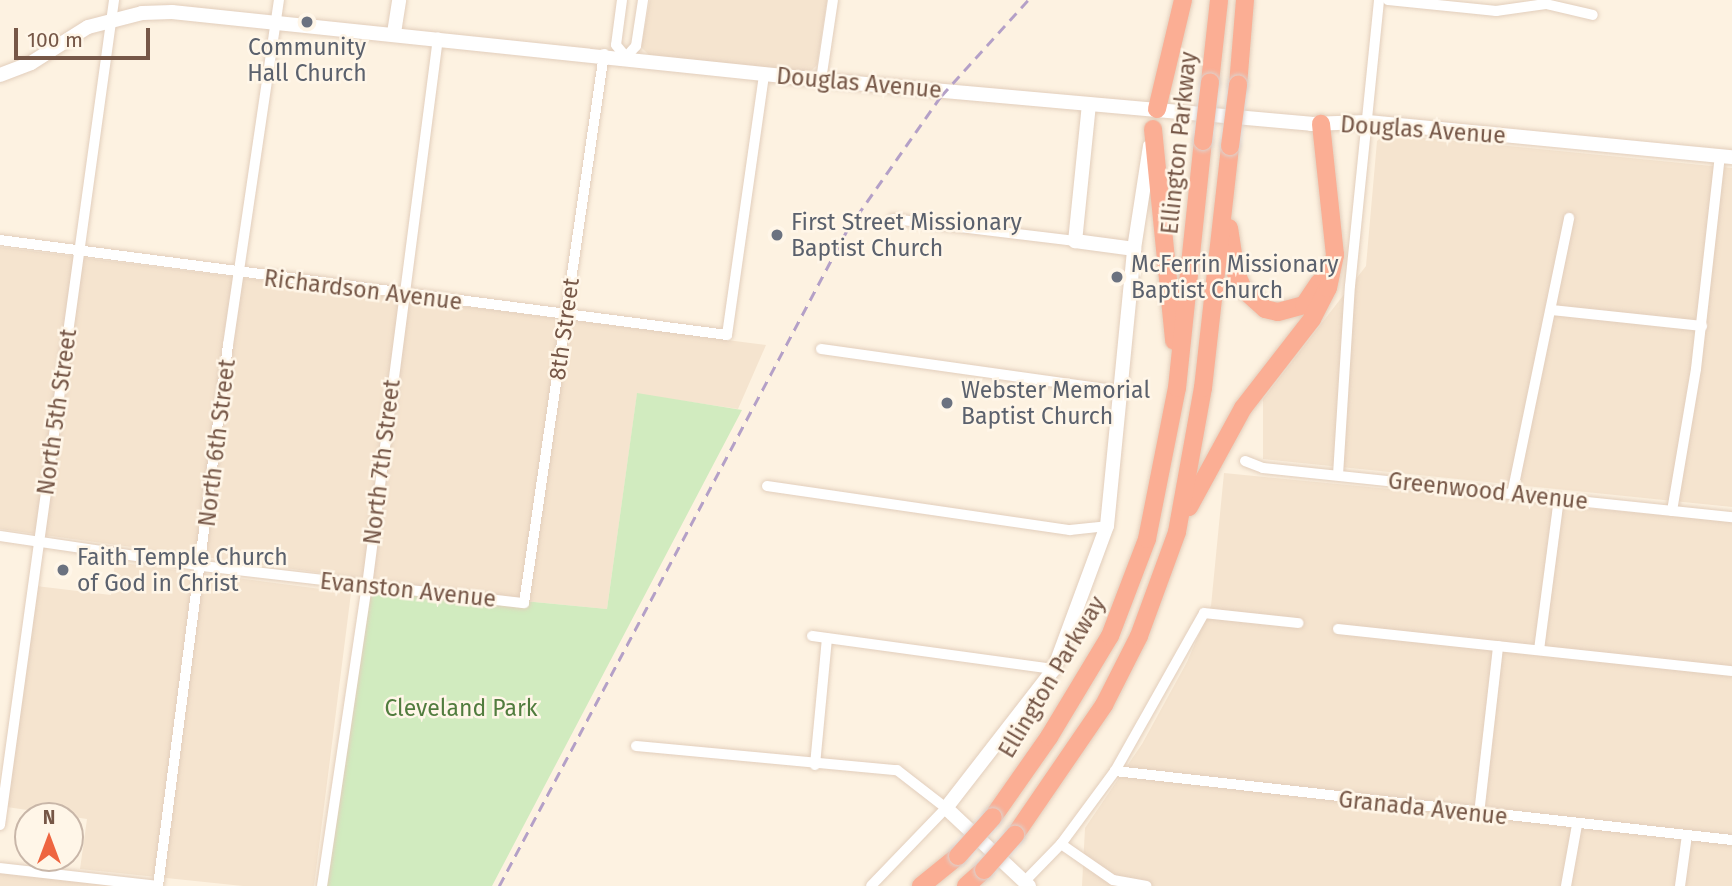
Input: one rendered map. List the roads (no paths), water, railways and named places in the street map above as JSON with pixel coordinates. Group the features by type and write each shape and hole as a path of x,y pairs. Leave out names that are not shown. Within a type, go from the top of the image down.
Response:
{"highway":[{"path":"1157,108 1183,0"},
{"name":"Ellington Parkway","path":"921,886 958,856 993,817 1049,737 1110,636 1128,593 1157,501 1177,388 1219,0"},
{"path":"1177,532 1201,401 1238,85 1245,0"},
{"path":"1227,174 1230,250 1243,289 1265,309 1278,312 1304,305 1315,295 1325,257 1316,124"},
{"path":"966,886 1015,835 1074,755 1110,694 1139,636 1177,532 1243,408 1312,319 1328,288 1335,255 1316,124"},
{"path":"1153,129 1177,388"}],"main road":[{"path":"394,33 399,0"},
{"name":"Douglas Avenue","path":"0,75 31,63 88,27 112,20 172,12 604,54 821,80 1316,124 1367,122 1726,157"},
{"path":"1090,104 1075,241 1134,248"},
{"path":"1027,883 946,807 1054,669 1107,526 1134,248 1157,108"}],"street":[{"name":"North 5th Street","path":"0,825 114,0"},
{"name":"North 6th Street","path":"158,886 279,0"},
{"path":"622,0 616,45 626,57 636,46 643,0"},
{"path":"821,80 832,0"},
{"path":"1338,475 1348,311 1378,0"},
{"path":"1388,0 1496,11 1546,5 1593,15"},
{"name":"North 7th Street","path":"322,886 367,586 438,38"},
{"name":"8th Street","path":"524,603 604,54"},
{"name":"Richardson Avenue","path":"0,240 240,274 727,335 764,74"},
{"path":"1672,511 1726,157"},
{"path":"1513,494 1569,218"},
{"path":"893,219 1075,241"},
{"path":"1552,310 1702,326"},
{"path":"821,349 1120,391"},
{"name":"Greenwood Avenue","path":"1245,461 1263,468 1732,517"},
{"path":"767,486 1070,530 1107,526"},
{"path":"1539,650 1559,499"},
{"name":"Evanston Avenue","path":"0,536 203,566 524,603"},
{"path":"1027,883 1061,844 1115,771 1204,613 1298,622"},
{"path":"1338,629 1732,671"},
{"path":"812,636 1054,669"},
{"path":"815,765 827,639"},
{"path":"1479,814 1498,646"},
{"path":"636,746 815,765 897,770 946,807 872,886"},
{"name":"Granada Avenue","path":"1115,771 1577,825 1732,840"},
{"path":"1566,886 1577,825"},
{"path":"1680,886 1687,835"},
{"path":"1061,844 1114,880 1146,886"},
{"path":"0,868 158,886"}],"railway":[{"path":"499,886 847,230 941,96 1028,0"}],"place":[{"name":"Community Hall Church","path":"307,22"},
{"name":"First Street Missionary Baptist Church","path":"777,235"},
{"name":"McFerrin Missionary Baptist Church","path":"1117,277"},
{"name":"Webster Memorial Baptist Church","path":"947,403"},
{"name":"Faith Temple Church of God in Christ","path":"63,570"}],"park label":[{"name":"Cleveland Park","path":"461,708"}]}
